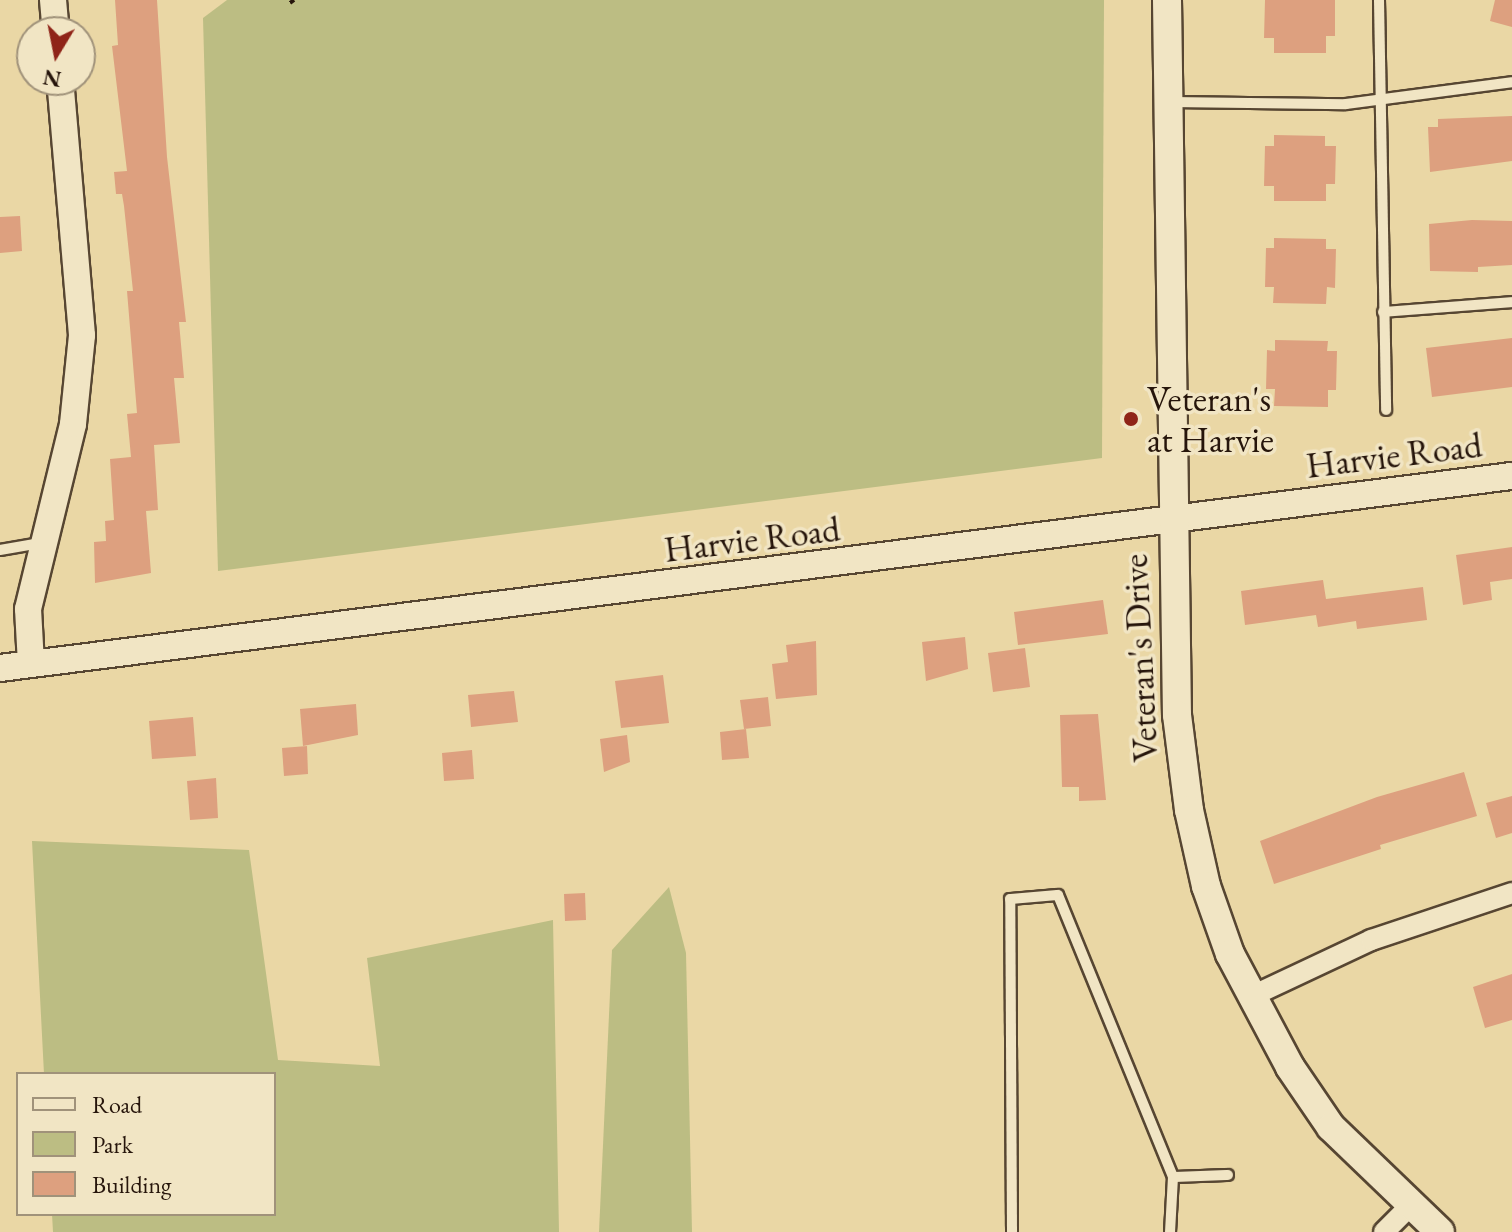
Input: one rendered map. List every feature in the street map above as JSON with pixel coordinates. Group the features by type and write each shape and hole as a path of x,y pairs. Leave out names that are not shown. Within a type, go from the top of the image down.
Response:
{"main road":[{"name":"Veteran's Drive","path":"1167,0 1172,521 1181,762 1206,886 1250,997 1331,1127 1409,1207 1440,1232"}],"street":[{"path":"31,664 28,609 40,543 73,424 82,335 61,96"},
{"name":"Harvie Road","path":"0,668 1512,476"},
{"path":"1250,997 1371,940 1512,893"},
{"path":"1384,1232 1409,1207"}],"lane":[{"path":"1379,0 1386,410"},
{"path":"1167,102 1346,104 1512,82"},
{"path":"1383,312 1512,302"},
{"path":"0,550 40,543"},
{"path":"1012,1232 1010,899 1058,895 1173,1177 1170,1232"},
{"path":"1173,1177 1228,1175"}],"green space":[{"path":"227,0 1104,0 1102,458 218,571 203,18"},
{"path":"32,841 249,850 278,1060 380,1066 367,958 553,920 559,1232 53,1232 52,1216 276,1216 276,1072 44,1072"},
{"path":"669,887 686,953 692,1232 599,1232 612,950"}],"building":[{"path":"115,0 157,0 167,157 186,322 179,322 184,378 174,378 180,443 154,445 158,510 146,511 151,573 95,583 94,542 106,541 105,521 114,520 110,459 131,457 127,414 137,413 127,291 133,291 124,206 122,194 116,194 114,172 127,171 112,46 118,45"},
{"path":"1265,0 1335,0 1335,36 1326,36 1326,53 1274,53 1274,38 1264,38"},
{"path":"1495,0 1512,0 1512,27 1490,21"},
{"path":"1512,116 1512,161 1430,172 1428,127 1438,127 1438,119"},
{"path":"1274,135 1325,136 1325,146 1336,146 1335,184 1326,184 1326,201 1274,201 1274,186 1264,186 1265,146 1274,146"},
{"path":"20,216 22,251 0,253 0,217"},
{"path":"1472,220 1512,221 1512,265 1478,267 1478,272 1430,271 1429,224"},
{"path":"1274,238 1326,239 1326,249 1336,249 1335,288 1327,287 1326,304 1273,303 1274,287 1265,287 1266,248 1274,248"},
{"path":"1512,338 1512,387 1432,397 1426,348"},
{"path":"1275,340 1328,341 1327,351 1337,351 1336,390 1328,390 1328,407 1274,406 1275,389 1266,389 1267,350 1275,351"},
{"path":"1512,547 1512,579 1490,582 1492,600 1463,605 1456,555"},
{"path":"1323,580 1326,599 1423,587 1427,620 1357,629 1356,621 1318,627 1316,615 1245,625 1241,591"},
{"path":"1103,600 1108,634 1018,645 1014,612"},
{"path":"965,637 968,669 926,681 922,642"},
{"path":"816,641 817,695 776,699 772,664 788,662 786,645"},
{"path":"1025,648 1030,687 993,692 988,653"},
{"path":"663,675 669,723 621,728 615,681"},
{"path":"514,691 518,722 471,727 468,695"},
{"path":"768,697 771,726 744,729 740,700"},
{"path":"356,704 358,735 303,746 300,709"},
{"path":"1098,714 1106,800 1079,801 1079,787 1062,787 1060,715"},
{"path":"193,717 196,756 152,759 149,721"},
{"path":"746,729 749,758 722,760 720,732"},
{"path":"627,735 630,762 604,772 600,739"},
{"path":"307,746 308,774 284,776 282,748"},
{"path":"472,750 474,779 444,781 442,753"},
{"path":"1464,772 1477,816 1380,845 1381,849 1274,884 1260,841 1377,797"},
{"path":"216,778 218,818 190,820 187,781"},
{"path":"1512,796 1512,833 1496,838 1486,803"},
{"path":"585,893 586,920 565,921 564,894"},
{"path":"1512,974 1512,1020 1485,1028 1473,987"}],"place":[{"name":"Veteran's at Harvie","path":"1131,419"}]}
